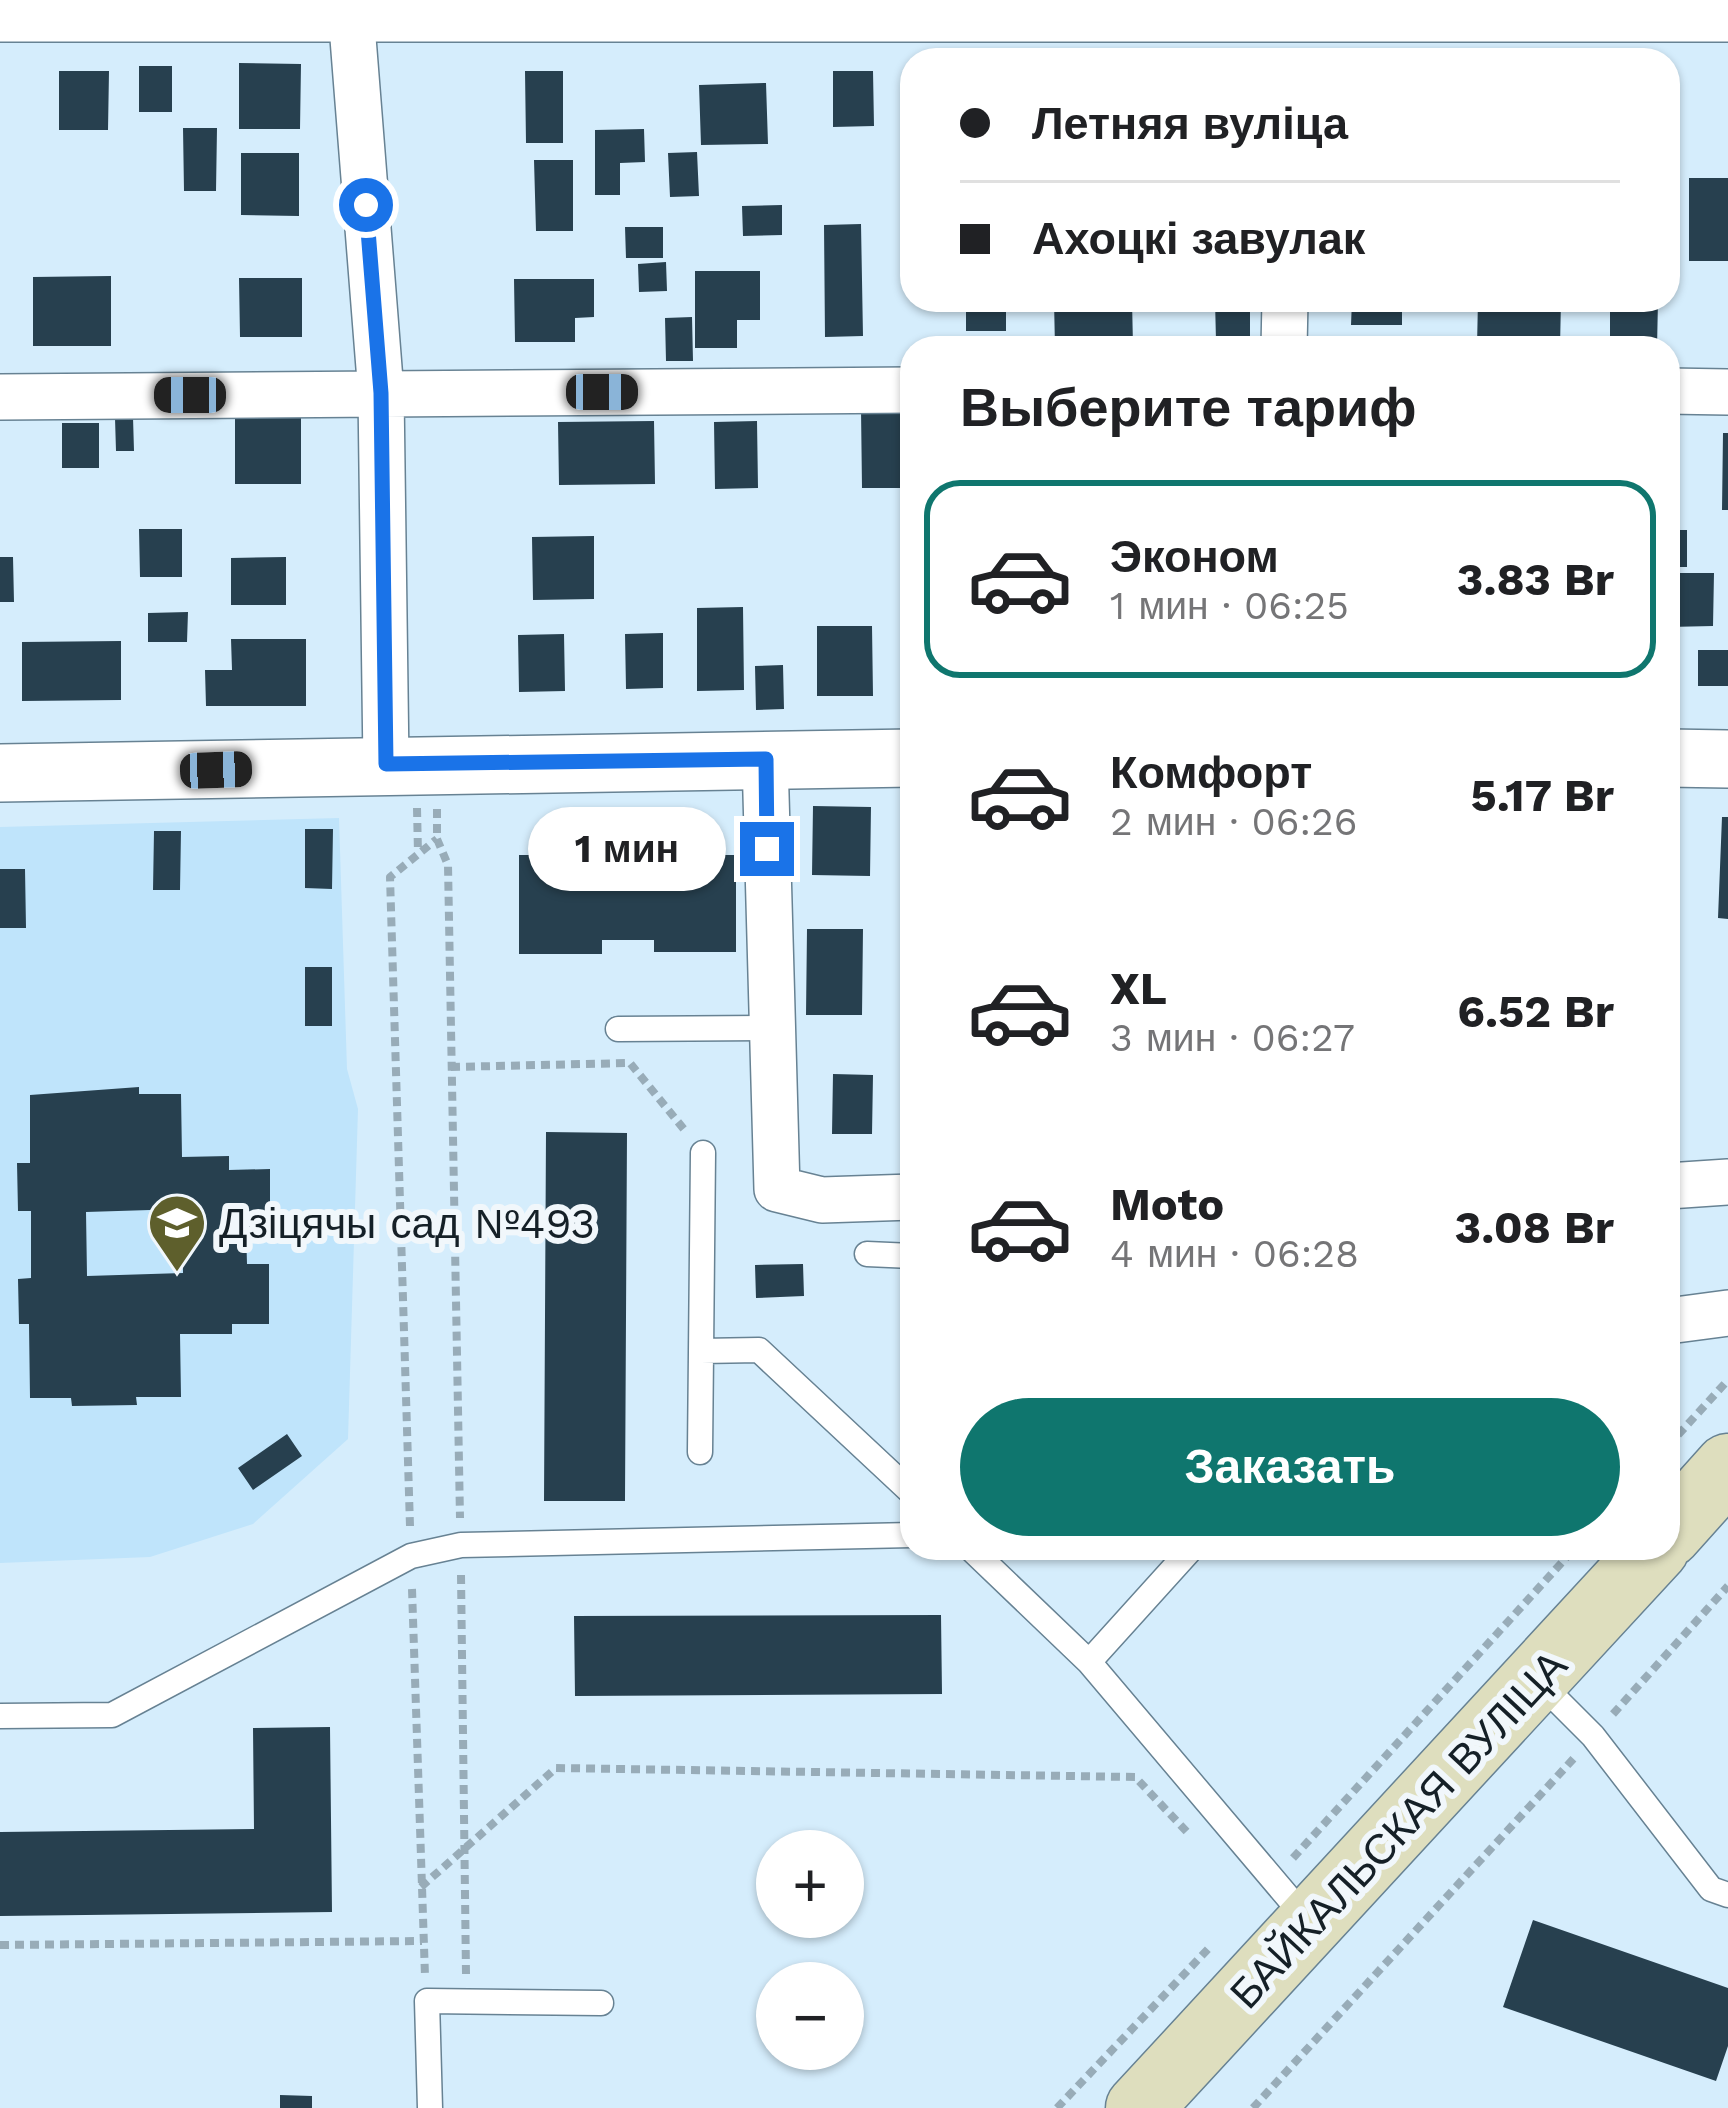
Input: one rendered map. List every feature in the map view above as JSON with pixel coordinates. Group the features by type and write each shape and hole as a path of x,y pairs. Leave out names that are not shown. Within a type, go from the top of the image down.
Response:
{"main road":[{"path":"1680,1521 1728,1467"},
{"name":"БАЙКАЛЬСКАЯ ВУЛІЦА","path":"1161,2094 1292,1902 1538,1681 1645,1560"}],"street":[{"path":"351,8 381,393 386,764"},
{"path":"0,19 351,8 611,9 1288,26 1728,20"},
{"path":"0,397 900,390"},
{"path":"1680,391 1728,392"},
{"path":"0,773 900,758"},
{"path":"1680,758 1728,759"},
{"path":"766,759 777,1189 822,1200 900,1197"},
{"path":"1680,1185 1728,1181"},
{"path":"1680,1319 1728,1313"}],"lane":[{"path":"618,1029 771,1028"},
{"path":"700,1452 703,1153"},
{"path":"867,1254 900,1255"},
{"path":"701,1351 759,1350 900,1482"},
{"path":"0,1716 112,1714 411,1556 460,1545 900,1535"},
{"path":"983,1560 1089,1662 1292,1902"},
{"path":"1089,1662 1181,1560"},
{"path":"1538,1681 1593,1736 1711,1889 1728,1895"},
{"path":"430,2108 427,2001 601,2002"}],"path":[{"path":"427,2001 390,877 436,839 448,865 466,2001"},
{"path":"451,1067 630,1063 703,1153"},
{"path":"1680,1432 1728,1380"},
{"path":"1292,1902 1564,1560"},
{"path":"1253,2108 1728,1586"},
{"path":"420,1888 556,1768 1135,1777 1194,1840"},
{"path":"1057,2108 1220,1937"},
{"path":"0,1945 422,1941"}],"shaded area":[{"name":"Дзіцячы сад №493","path":"339,818 347,1069 358,1109 348,1439 253,1524 150,1557 0,1563 0,827"}],"building":[{"path":"239,63 301,64 300,129 239,129"},
{"path":"139,66 172,66 172,112 139,112"},
{"path":"59,71 109,71 108,130 59,130"},
{"path":"525,71 563,71 563,143 526,143"},
{"path":"833,71 873,71 874,126 833,127"},
{"path":"766,83 768,144 701,145 699,85"},
{"path":"183,128 217,128 216,191 184,191"},
{"path":"644,129 645,162 620,163 620,195 595,195 595,130"},
{"path":"697,152 699,196 670,197 668,153"},
{"path":"241,153 299,153 299,216 241,215"},
{"path":"534,160 573,160 573,231 536,231"},
{"path":"1689,178 1728,178 1728,261 1689,261"},
{"path":"782,205 782,235 743,236 742,206"},
{"path":"861,224 863,336 825,337 824,225"},
{"path":"625,227 663,227 663,258 626,258"},
{"path":"666,262 667,291 639,292 638,264"},
{"path":"695,271 760,271 760,320 737,320 737,348 695,348"},
{"path":"111,276 111,346 33,346 33,277"},
{"path":"239,278 302,278 302,337 240,337"},
{"path":"514,279 594,279 594,317 575,318 575,342 515,342"},
{"path":"966,312 1006,312 1006,331 966,331"},
{"path":"1054,312 1132,312 1133,336 1055,336"},
{"path":"1215,312 1250,312 1250,336 1216,336"},
{"path":"1352,312 1402,312 1402,325 1351,325"},
{"path":"1478,312 1561,312 1560,336 1477,336"},
{"path":"1610,312 1658,312 1657,336 1610,336"},
{"path":"692,317 693,361 666,361 665,318"},
{"path":"900,408 900,488 862,488 861,409"},
{"path":"235,413 301,413 301,484 235,484"},
{"path":"133,417 134,451 116,451 115,418"},
{"path":"654,421 655,484 559,485 558,422"},
{"path":"757,421 758,488 715,489 714,422"},
{"path":"62,423 99,423 99,468 62,468"},
{"path":"1723,433 1728,433 1728,510 1722,510"},
{"path":"139,529 182,529 182,577 140,577"},
{"path":"1680,530 1687,530 1687,567 1680,567"},
{"path":"594,536 594,599 533,600 532,537"},
{"path":"0,557 13,557 14,602 0,602"},
{"path":"286,557 286,605 231,605 231,558"},
{"path":"1680,573 1714,573 1713,626 1680,627"},
{"path":"743,607 744,690 697,691 697,608"},
{"path":"188,612 187,642 148,642 148,613"},
{"path":"817,626 872,626 873,696 817,696"},
{"path":"663,633 663,688 626,689 625,634"},
{"path":"564,634 565,691 519,692 518,635"},
{"path":"231,639 306,639 306,706 206,706 205,670 232,670"},
{"path":"121,641 121,700 22,701 22,642"},
{"path":"1698,650 1728,650 1728,686 1698,686"},
{"path":"783,665 784,709 756,710 755,666"},
{"path":"813,806 871,807 870,876 812,875"},
{"path":"1722,817 1728,817 1728,919 1718,918"},
{"path":"305,829 333,829 332,889 305,888"},
{"path":"154,831 181,831 180,890 153,890"},
{"path":"519,855 736,855 736,952 654,952 654,940 602,940 602,954 519,954"},
{"path":"0,869 25,869 26,928 0,928"},
{"path":"807,929 863,929 862,1015 806,1015"},
{"path":"305,967 332,967 332,1026 305,1026"},
{"path":"833,1074 873,1075 872,1134 832,1134"},
{"path":"139,1087 139,1094 181,1094 182,1157 229,1156 229,1170 270,1169 270,1229 246,1229 247,1264 269,1264 269,1324 232,1324 232,1334 180,1334 181,1397 136,1397 137,1405 72,1406 71,1398 30,1398 29,1324 19,1324 18,1279 31,1278 31,1211 18,1211 17,1163 30,1163 30,1095","holes":["182,1209 183,1273 87,1276 86,1212"]},
{"path":"546,1132 627,1133 625,1501 544,1501"},
{"path":"803,1264 804,1296 756,1298 755,1265"},
{"path":"287,1434 302,1456 253,1490 238,1468"},
{"path":"941,1615 942,1694 575,1696 574,1616"},
{"path":"330,1727 332,1912 0,1916 0,1832 254,1829 253,1728"},
{"path":"1533,1920 1728,1988 1728,2046 1716,2081 1503,2007"},
{"path":"280,2095 312,2096 312,2108 280,2108"}],"place":[{"name":"Дзіцячы сад №493","path":"177,1274"}],"route":[{"path":"366,205 381,393 386,764 766,759 767,849"}]}
